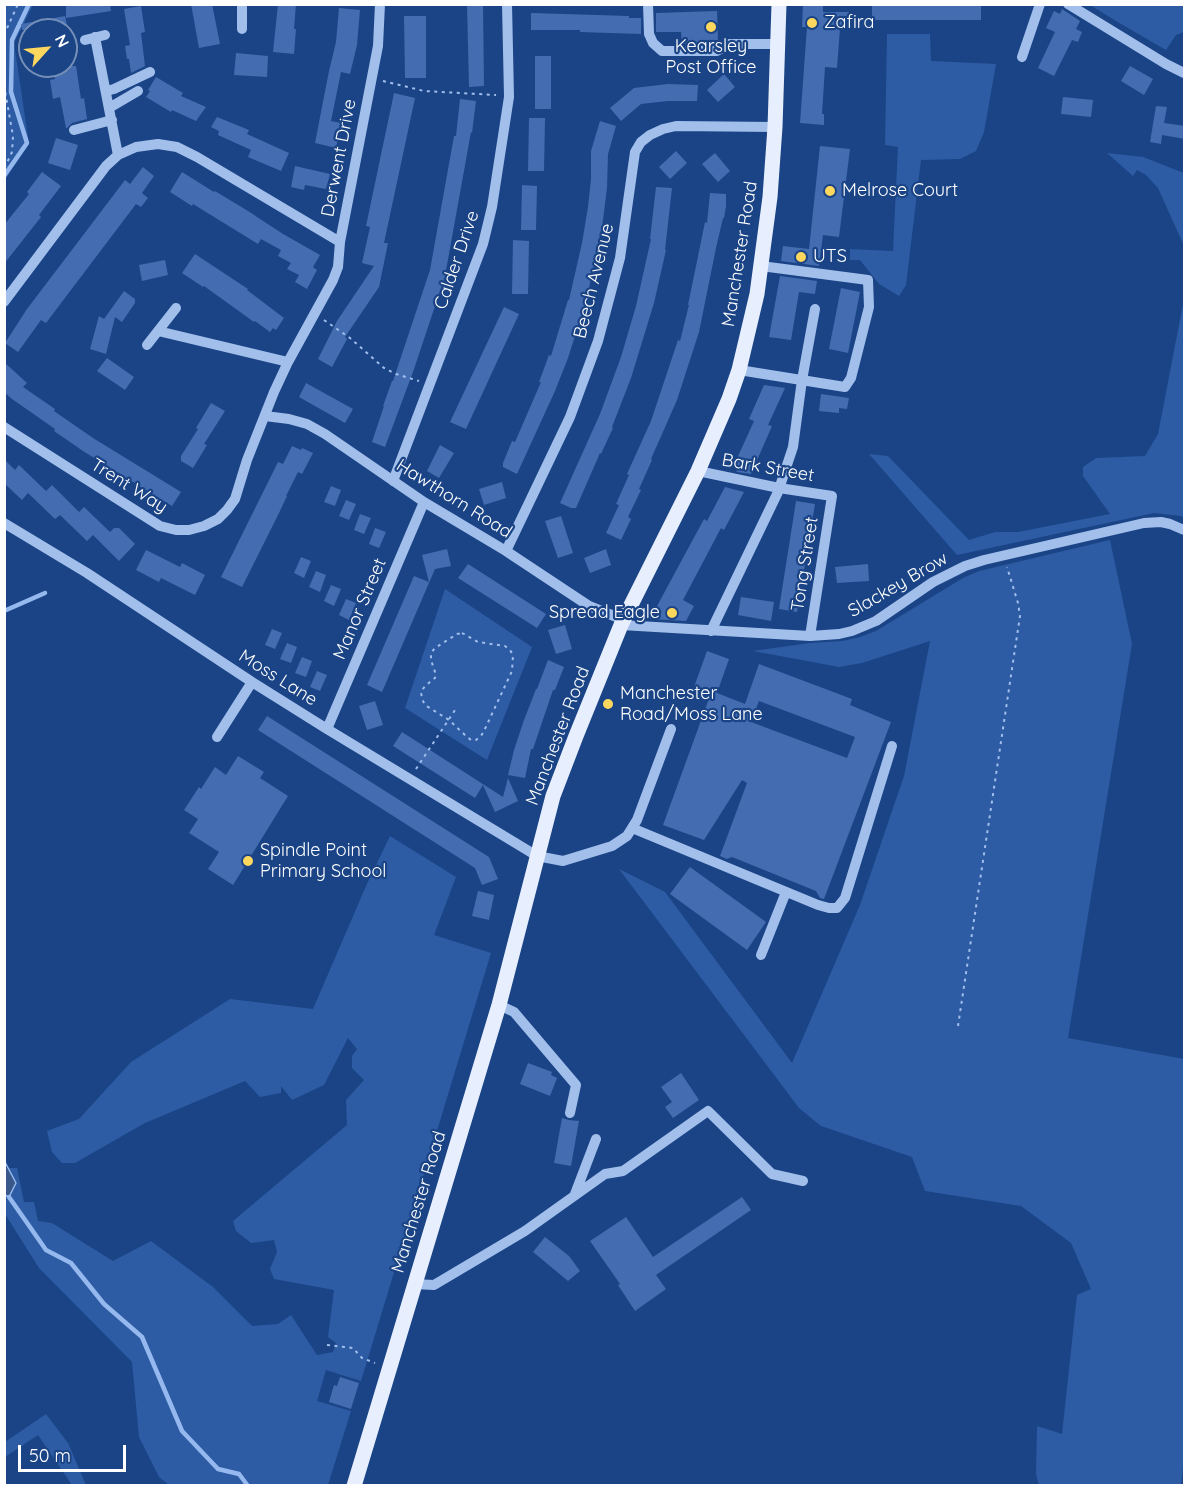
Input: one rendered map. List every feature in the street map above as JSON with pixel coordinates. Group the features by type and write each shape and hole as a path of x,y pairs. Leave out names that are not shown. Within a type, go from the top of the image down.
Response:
{"main road":[{"name":"Manchester Road","path":"354,1485 499,1005 553,796 622,623 698,471 739,370 757,294 770,197 779,4"}],"street":[{"path":"242,4 242,29"},
{"name":"Derwent Drive","path":"314,314 338,267 340,242 378,46 380,4"},
{"name":"Calder Drive","path":"393,481 483,244 492,207 508,97 507,4"},
{"path":"648,4 649,34 653,43 662,51 717,51 729,44 778,44"},
{"path":"1022,57 1040,4"},
{"path":"1068,4 1166,64 1185,73"},
{"path":"95,37 118,155"},
{"path":"106,91 150,72"},
{"path":"109,108 138,91"},
{"path":"74,130 112,120"},
{"name":"Beech Avenue","path":"506,551 570,417 598,341 620,258 635,152 641,142 663,129 676,126 775,128"},
{"path":"4,302 106,166 118,155 136,147 158,144 177,147 340,242"},
{"path":"739,370 845,387 851,378 869,307 868,280 761,266"},
{"path":"147,345 176,308"},
{"path":"711,631 779,488 793,447 815,309"},
{"name":"Trent Way","path":"4,427 160,526 189,530 204,526 218,519 235,499 247,460 288,362 314,314"},
{"path":"158,331 288,362"},
{"name":"Hawthorn Road","path":"265,416 307,424 325,434 393,481 589,606 622,623"},
{"name":"Bark Street","path":"698,471 779,488 832,496"},
{"name":"Tong Street","path":"810,636 832,496"},
{"name":"Manor Street","path":"327,729 424,501"},
{"name":"Slackey Brow","path":"622,623 711,631 810,636 839,634 876,621 933,582 984,560 1144,524 1161,522 1185,530"},
{"name":"Moss Lane","path":"4,523 87,573 327,729 537,856"},
{"path":"217,737 252,682"},
{"path":"537,856 563,861 612,846 627,836 637,820 671,729"},
{"path":"632,828 786,892 829,908 837,908 845,898 892,746"},
{"path":"761,955 786,892"},
{"path":"499,1005 514,1012 576,1086 570,1113"},
{"path":"414,1284 434,1285 525,1231 605,1174 623,1171 708,1111 772,1174 803,1181"},
{"path":"575,1195 596,1139"}],"path":[{"path":"4,35 18,4"},
{"path":"371,79 424,91 508,97"},
{"path":"4,85 13,136 12,152 4,169"},
{"path":"314,314 350,338 384,368 429,384"},
{"path":"958,1026 1020,616 1004,556"},
{"path":"462,633 478,642 505,646 510,650 513,656 512,671 481,736 476,740 471,740 449,720 425,705 422,699 421,692 436,675 431,653 435,648 462,633"},
{"path":"409,779 457,707"},
{"path":"327,1344 353,1348 362,1358 388,1369"}],"shaded area":[{"path":"5,5 33,5 26,18 18,18 18,35 14,43 29,144 5,180"},
{"path":"1090,5 1184,5 1184,32 1176,35 1166,50"},
{"path":"887,34 930,34 931,61 996,64 984,132 976,151 960,159 921,160 906,285 899,296 879,284 860,260 850,260 850,249 893,251 898,147 885,145"},
{"path":"1107,153 1143,157 1184,173 1184,246 1158,188 1146,175 1137,170 1133,176"},
{"path":"1184,299 1184,518 1154,513 957,555 869,454 888,456 969,540 995,532 1018,532 1110,514 1083,476 1083,467 1096,458 1145,456 1158,434"},
{"path":"1110,540 1132,644 1068,1038 1184,1059 1184,1460 1181,1485 1039,1485 1036,1474 1037,1426 1062,1434 1077,1295 1091,1289 1071,1243 1021,1206 925,1191 912,1157 821,1126 799,1108 619,869 665,892 792,1063 860,905 904,776 930,641 862,663 839,667 753,651 860,637 876,631 963,578 979,571"},
{"path":"445,589 532,647 487,760 405,708"},
{"path":"390,836 456,877 434,935 491,953 361,1381 326,1370 317,1401 351,1411 328,1485 169,1485 159,1477 139,1437 132,1362 39,1268 5,1214 4,1195 9,1197 15,1183 7,1168 17,1168 24,1202 34,1202 38,1221 52,1223 113,1261 151,1241 213,1287 252,1326 278,1324 291,1315 317,1355 333,1352 336,1343 328,1337 334,1290 274,1279 270,1269 277,1252 274,1240 251,1243 236,1231 233,1221 347,1125 346,1100 364,1080 352,1068 352,1056 357,1049 348,1038 324,1085 292,1100 281,1086 281,1093 260,1097 245,1081 145,1123 75,1163 62,1163 52,1152 47,1131 79,1119 131,1062 230,999 313,1009"},
{"path":"5,1162 16,1183 9,1197 5,1195"},
{"path":"46,1414 68,1443 86,1485 72,1485 38,1435 5,1457 5,1442"}],"building":[{"path":"66,4 110,4 111,11 66,18"},
{"path":"191,4 212,4 220,44 199,48"},
{"path":"278,4 296,4 294,54 273,52"},
{"path":"467,4 483,4 484,86 469,87"},
{"path":"803,4 823,4 823,12 852,12 851,28 840,28 837,68 825,67 822,114 824,114 824,125 800,123 807,27 802,27"},
{"path":"872,4 981,4 981,20 872,20"},
{"path":"141,6 145,32 141,33 145,66 131,73 125,46 130,45 124,9"},
{"path":"339,8 360,10 357,45 350,74 341,72 331,121 341,123 336,148 315,143 336,42"},
{"path":"1062,9 1080,21 1076,29 1082,32 1078,42 1072,40 1054,76 1038,68 1055,32 1046,28 1054,11 1060,14"},
{"path":"717,11 718,40 704,40 704,44 682,44 681,32 656,32 656,13"},
{"path":"531,13 641,18 641,34 531,30"},
{"path":"404,16 426,16 426,78 405,78"},
{"path":"236,53 268,56 267,77 234,75"},
{"path":"535,56 551,56 551,109 535,109"},
{"path":"1130,66 1153,79 1144,95 1121,81"},
{"path":"724,74 735,87 718,102 707,90"},
{"path":"156,77 183,93 181,96 206,107 196,121 172,110 171,112 146,97"},
{"path":"78,78 87,119 72,123 66,128 60,97 53,99 50,80"},
{"path":"668,84 698,85 697,101 641,104 621,121 610,108 634,88"},
{"path":"394,93 415,98 384,243 388,243 379,287 345,337 347,339 332,367 318,359 337,321 374,266 362,263 370,227 366,226"},
{"path":"1063,97 1093,100 1091,117 1061,114"},
{"path":"460,99 476,101 445,276 385,447 372,442 430,270 454,136 456,136"},
{"path":"1156,106 1167,107 1164,123 1185,126 1185,139 1162,135 1161,144 1150,142"},
{"path":"217,117 249,130 247,134 289,153 281,171 248,157 251,150 218,135 219,131 211,127"},
{"path":"529,118 545,118 544,171 528,171"},
{"path":"600,121 616,126 608,154 603,220 587,298 555,391 517,474 503,467 503,463 512,441 515,442 541,382 539,382 549,355 551,356 569,300 588,207 591,151"},
{"path":"56,138 78,145 70,170 48,163"},
{"name":"Melrose Court","path":"820,146 850,149 839,237 823,235 819,266 781,261 783,246 809,249"},
{"path":"676,151 687,163 670,179 659,167"},
{"path":"715,153 730,171 718,182 702,164"},
{"path":"295,166 330,174 326,189 305,185 304,190 291,187"},
{"path":"143,167 154,176 142,193 148,198 141,207 136,204 46,323 41,320 18,352 5,343 27,309 125,180 130,184"},
{"path":"42,172 61,186 39,215 41,217 4,264 4,225 29,194 27,192"},
{"path":"182,172 320,255 313,267 317,270 307,289 295,282 299,275 287,269 291,263 278,256 281,250 261,239 258,244 170,192"},
{"path":"522,185 537,186 536,230 521,230"},
{"path":"656,187 672,188 666,250 654,303 613,428 576,508 571,508 560,503 600,414 621,357 636,306 651,239"},
{"path":"710,193 726,194 726,206 699,332 677,400 639,489 641,490 628,517 631,519 621,540 606,533 619,505 616,504 629,475 627,474 651,421 678,340 680,341 705,222 707,223"},
{"path":"513,240 529,241 528,294 512,294"},
{"path":"195,254 248,289 284,318 276,330 273,328 270,332 182,273"},
{"path":"165,260 168,275 142,281 139,265"},
{"path":"780,276 817,281 815,294 799,292 791,340 769,337"},
{"path":"841,288 860,292 848,353 829,349"},
{"path":"124,291 135,299 135,303 122,322 115,317 106,354 90,349 99,316 104,319"},
{"path":"504,307 519,314 466,429 450,422"},
{"path":"107,358 134,377 125,390 97,371"},
{"path":"4,362 27,383 23,387 55,409 54,411 181,492 172,506 83,451 12,399 4,392"},
{"path":"306,383 353,409 345,423 299,397"},
{"path":"764,385 785,388 768,425 772,426 751,474 737,472 734,465 754,421 749,419"},
{"path":"821,394 849,398 847,409 839,408 839,413 819,411"},
{"path":"211,403 225,411 204,444 207,445 193,468 181,461 181,456"},
{"path":"440,445 454,453 439,478 427,471"},
{"path":"292,446 313,453 302,474 298,472 242,587 221,577 278,462 283,464"},
{"path":"4,459 15,470 19,465 46,491 52,485 79,512 84,507 110,532 114,528 119,528 135,544 119,561 93,535 87,541 60,515 55,519 28,493 22,500 4,483"},
{"path":"502,482 506,498 484,505 479,489"},
{"path":"331,486 341,490 335,506 324,502"},
{"path":"725,487 744,492 724,530 721,528 683,600 694,606 686,621 650,619 704,519 707,521"},
{"path":"346,500 356,504 349,520 339,516"},
{"path":"796,501 815,504 797,612 779,609"},
{"path":"360,514 371,518 364,534 354,530"},
{"path":"561,516 573,553 558,558 545,521"},
{"path":"375,528 386,532 379,548 369,544"},
{"path":"447,549 451,566 435,569 382,692 367,685 414,576 429,582 422,555"},
{"path":"606,549 611,565 590,573 584,558"},
{"path":"146,550 180,567 182,563 205,575 195,595 161,578 159,582 136,570"},
{"path":"301,557 311,561 304,578 294,573"},
{"path":"468,564 546,614 537,628 458,578"},
{"path":"868,564 869,581 837,583 835,567"},
{"path":"316,571 326,575 320,592 309,587"},
{"path":"331,585 341,589 334,606 324,601"},
{"path":"741,597 774,602 771,621 738,615"},
{"path":"346,599 356,603 349,620 339,615"},
{"path":"565,625 572,649 556,654 548,630"},
{"path":"272,629 282,633 275,649 265,645"},
{"path":"287,643 297,647 291,663 280,659"},
{"path":"707,651 729,659 717,693 745,704 759,664 852,699 850,705 891,722 824,899 820,898 816,891 732,857 727,859 720,856 747,783 742,780 704,840 663,825 711,693 694,687","holes":["759,701 855,737 847,758 751,722"]},
{"path":"302,657 312,661 306,677 295,673"},
{"path":"548,660 564,667 555,690 553,690 533,749 531,749 525,778 508,775 524,720"},
{"path":"317,671 327,675 320,691 310,687"},
{"path":"375,701 383,725 367,730 359,706"},
{"path":"267,716 489,857 498,879 482,885 475,868 258,730"},
{"path":"402,732 503,797 508,778 518,801 495,812 483,785 475,798 393,746"},
{"path":"238,756 264,772 260,778 288,796 233,885 208,869 219,852 189,833 198,819 184,810 215,767 226,775"},
{"path":"690,867 766,922 747,950 670,894"},
{"path":"478,891 494,895 489,920 472,916"},
{"path":"528,1063 552,1072 551,1075 557,1078 550,1096 520,1084"},
{"path":"681,1073 699,1100 673,1118 665,1107 672,1102 661,1087"},
{"path":"562,1118 579,1121 571,1166 554,1163"},
{"path":"742,1197 751,1210 656,1275 666,1289 635,1311 618,1285 620,1284 590,1241 626,1217 653,1257"},
{"path":"545,1237 569,1256 580,1271 568,1281 533,1252"},
{"path":"340,1377 359,1383 351,1409 329,1402 334,1385 337,1386"}],"waterway":[{"path":"4,176 27,143 11,92 12,40 29,4"},
{"path":"4,611 45,593"},
{"path":"9,1197 46,1250 71,1263 104,1304 142,1337 182,1431 218,1469 239,1474 248,1486"}],"place":[{"name":"Zafira","path":"812,23"},
{"name":"Kearsley Post Office","path":"711,27"},
{"name":"Melrose Court","path":"830,191"},
{"name":"UTS","path":"801,257"},
{"name":"Spread Eagle","path":"672,613"},
{"name":"Manchester Road/Moss Lane","path":"608,704"},
{"name":"Spindle Point Primary School","path":"248,861"}]}
